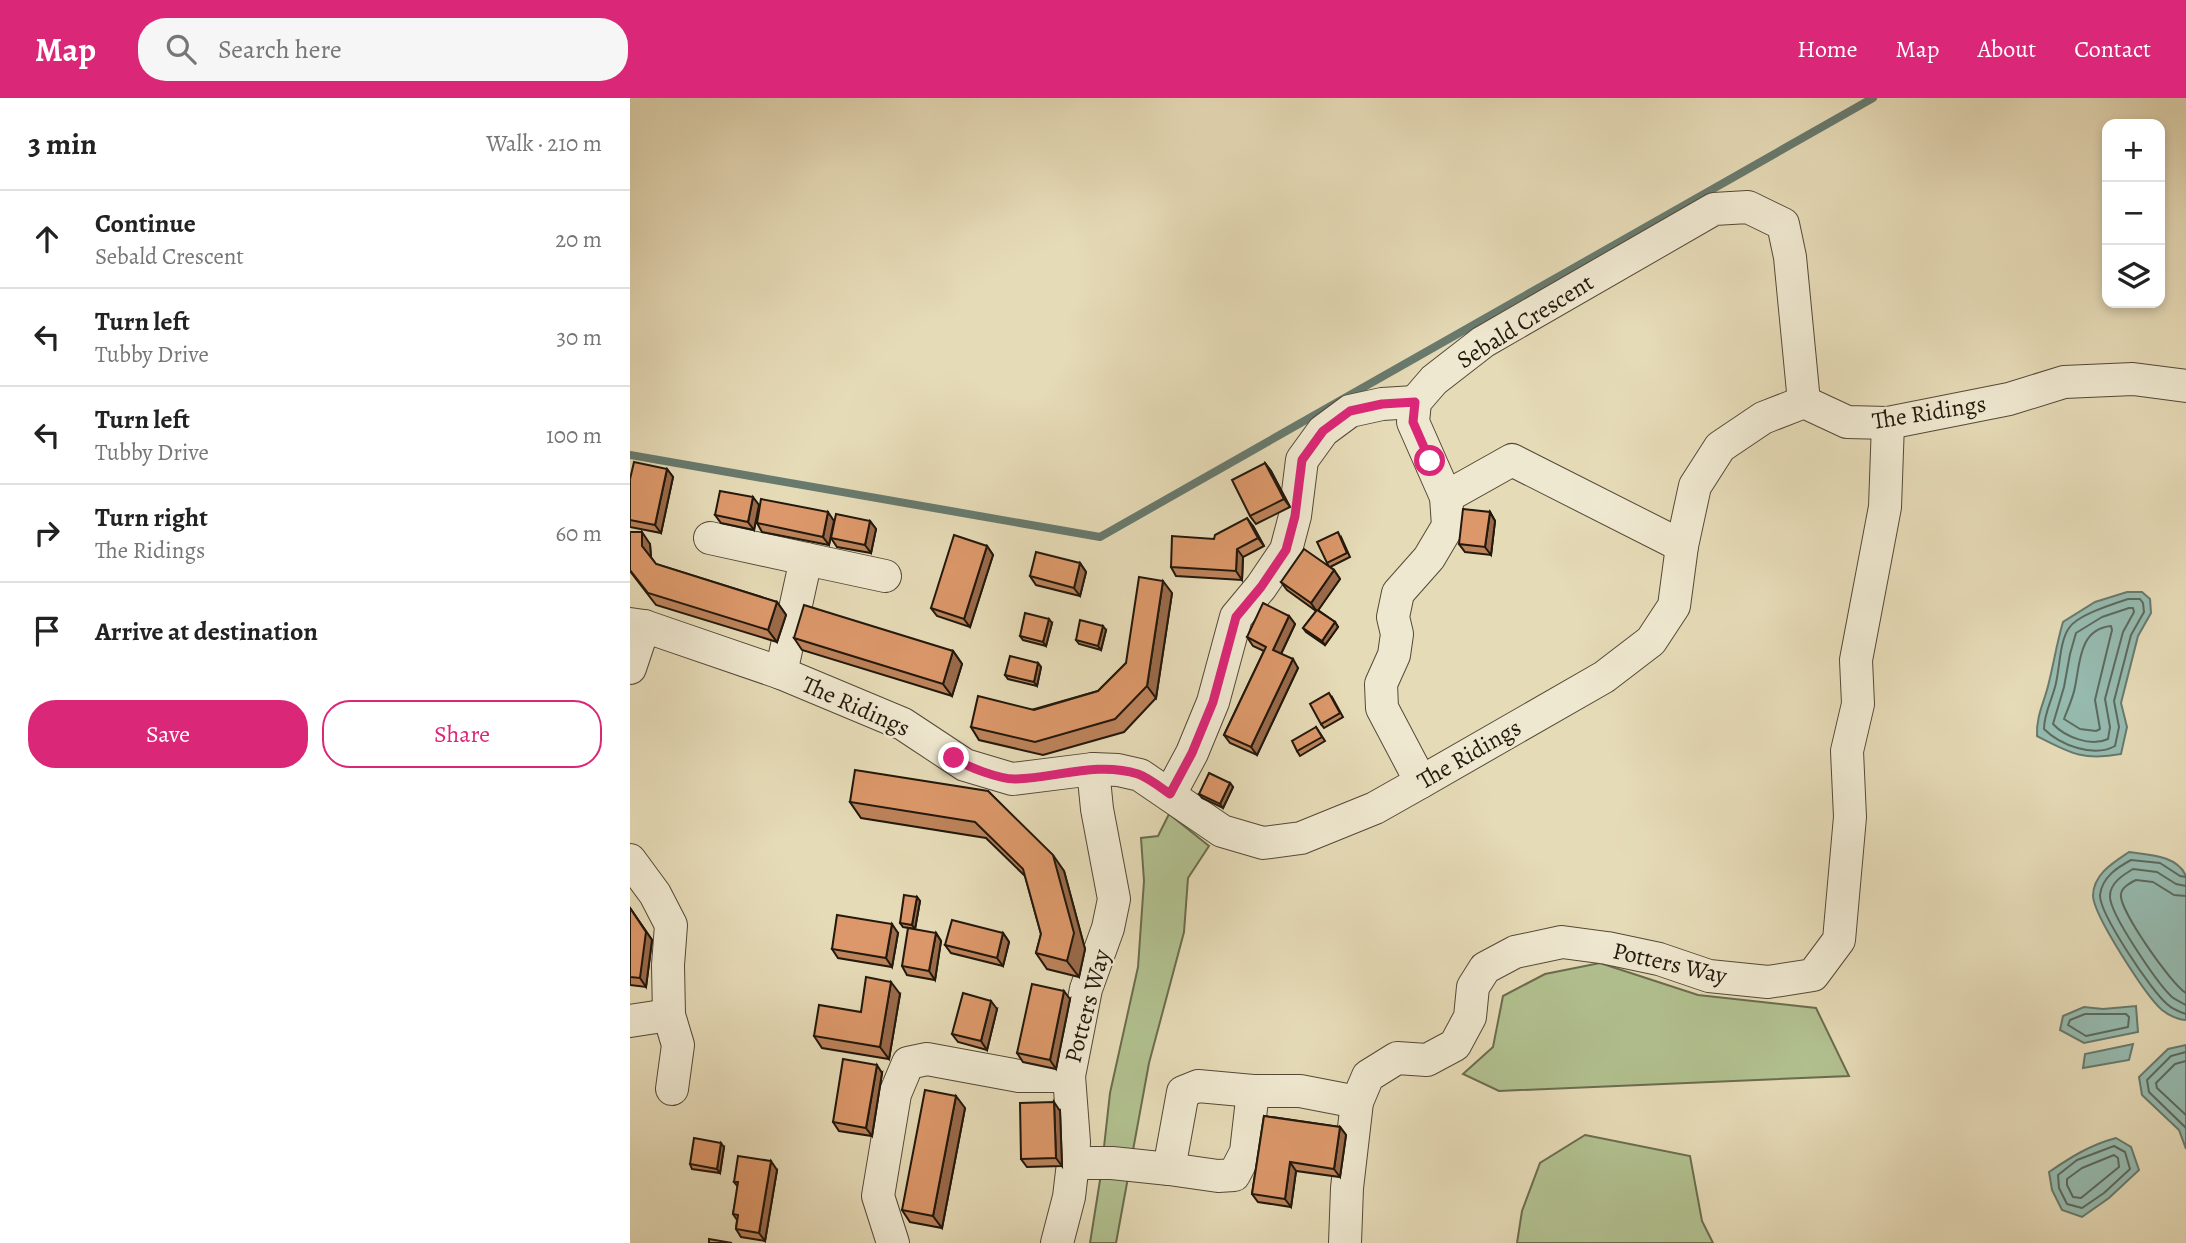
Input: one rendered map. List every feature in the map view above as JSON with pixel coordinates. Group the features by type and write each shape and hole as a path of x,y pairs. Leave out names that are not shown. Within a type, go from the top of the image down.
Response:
{"street":[{"name":"Sebald Crescent","path":"1415,402 1434,380 1483,342 1714,209 1748,207 1783,224 1790,257 1804,402"},
{"name":"The Ridings","path":"637,625 780,673 903,724 965,765 1012,779 1093,769 1118,770 1140,775 1222,831 1263,843 1301,838 1376,808 1604,677 1651,641 1674,606 1682,546 1695,486 1720,447 1763,418 1804,402 1847,422 1888,424 2009,399 2064,382 2133,379 2186,386"},
{"path":"1170,794 1192,753 1213,702 1236,617 1286,550 1295,516 1302,460 1323,431 1350,411 1382,404 1415,402 1413,422 1446,497 1448,526 1429,558 1398,593 1394,617 1397,634 1394,655 1381,684 1382,708 1421,782"},
{"name":"Potters Way","path":"1345,1243 1347,1188 1357,1101 1368,1076 1397,1058 1427,1060 1455,1045 1470,1017 1474,987 1485,968 1515,952 1562,942 1607,948 1659,960 1709,976 1768,982 1813,975 1839,940 1850,817 1846,780 1847,751 1858,704 1858,646 1877,559 1885,506 1888,424"},
{"path":"1446,497 1512,460 1682,546"},
{"path":"710,538 885,576"},
{"path":"780,673 806,559"},
{"path":"630,668 637,625"},
{"name":"Potters Way","path":"1057,1243 1069,1198 1073,1163 1069,1076 1086,989 1108,928 1114,899 1097,809 1093,769"},
{"path":"630,860 655,894 671,925 668,965 669,1015 678,1045 672,1088"},
{"path":"630,1021 669,1015"},
{"path":"893,1243 878,1196 895,1094 908,1063 927,1059 1019,1076 1069,1076"},
{"path":"1169,1169 1183,1092 1198,1086 1253,1091 1300,1091 1357,1101"},
{"path":"1073,1163 1112,1163 1218,1176 1234,1175 1246,1152 1253,1091"}],"green space":[{"path":"1169,814 1209,846 1188,878 1184,932 1149,1063 1116,1243 1090,1243 1110,1093 1138,967 1144,881 1141,838 1158,836"},
{"path":"1600,963 1698,995 1816,1008 1849,1076 1499,1091 1463,1074 1493,1047 1503,996 1545,974"},
{"path":"1585,1135 1690,1156 1702,1221 1713,1243 1517,1243 1522,1211 1540,1163"}],"water":[{"path":"2127,592 2142,592 2150,599 2151,613 2138,636 2121,703 2127,727 2121,754 2086,756 2037,736 2039,715 2063,622 2095,602"},
{"path":"2129,852 2169,860 2182,869 2186,876 2186,1020 2167,1014 2154,1002 2122,955 2096,906 2094,888 2100,875"},
{"path":"2136,1006 2138,1032 2084,1043 2060,1030 2063,1016 2084,1007 2103,1009"},
{"path":"2133,1044 2129,1060 2083,1068 2085,1054"},
{"path":"2186,1045 2186,1149 2179,1130 2142,1095 2139,1077 2168,1049"},
{"path":"2116,1138 2131,1147 2139,1170 2109,1198 2082,1217 2062,1210 2052,1190 2049,1172 2081,1152"}],"building":[{"path":"634,462 667,469 655,525 630,520 630,479"},
{"path":"1265,463 1284,499 1250,516 1232,480"},
{"path":"720,491 753,497 748,522 715,515"},
{"path":"761,499 828,512 823,537 757,523"},
{"path":"1463,509 1490,512 1485,547 1459,544"},
{"path":"836,514 870,521 865,545 831,538"},
{"path":"1247,518 1258,538 1237,549 1236,571 1171,567 1172,536 1214,539 1215,535"},
{"path":"630,532 642,532 642,546 656,564 777,602 768,630 648,593 630,570"},
{"path":"1338,532 1347,553 1327,563 1317,542"},
{"path":"954,535 987,546 964,619 931,608"},
{"path":"1304,549 1334,570 1311,603 1281,582"},
{"path":"1036,552 1080,563 1074,588 1030,576"},
{"path":"1139,577 1163,581 1147,686 1115,719 1035,742 971,727 978,696 1034,710 1098,691 1126,663"},
{"path":"1263,603 1289,616 1273,650 1293,659 1251,747 1224,735 1266,647 1247,637"},
{"path":"804,605 953,651 943,684 794,638"},
{"path":"1317,610 1335,622 1322,641 1303,628"},
{"path":"1025,613 1049,619 1043,642 1020,636"},
{"path":"1080,620 1103,626 1098,646 1076,640"},
{"path":"1010,656 1038,663 1034,682 1005,675"},
{"path":"1329,693 1340,713 1321,724 1310,704"},
{"path":"1316,727 1322,737 1297,751 1292,741"},
{"path":"855,770 988,791 1053,855 1074,933 1067,961 1036,953 1041,934 1023,869 975,822 850,802"},
{"path":"1209,773 1230,783 1220,804 1199,794"},
{"path":"904,895 917,897 912,925 900,923"},
{"path":"630,908 646,932 640,978 630,977"},
{"path":"837,915 892,924 886,958 832,949"},
{"path":"952,920 1003,933 997,958 945,945"},
{"path":"908,928 936,933 929,971 902,966"},
{"path":"866,977 891,982 880,1047 814,1036 819,1005 861,1012"},
{"path":"1032,984 1064,991 1050,1060 1017,1053"},
{"path":"963,993 991,1001 981,1041 952,1034"},
{"path":"843,1059 877,1065 866,1128 833,1122"},
{"path":"925,1090 956,1096 933,1216 902,1210"},
{"path":"1054,1102 1056,1158 1021,1159 1020,1103"},
{"path":"1264,1116 1340,1127 1334,1169 1290,1162 1285,1199 1252,1194"},
{"path":"694,1138 721,1143 717,1169 690,1164"},
{"path":"738,1156 771,1161 759,1233 736,1229 738,1215 733,1214 738,1182 734,1182"},
{"path":"709,1239 732,1243 709,1243"}],"waterway":[{"path":"630,455 1100,537 1873,98"}],"route":[{"path":"954,758 965,765 1012,779 1093,769 1118,770 1140,775 1170,794 1192,753 1213,702 1236,617 1286,550 1295,516 1302,460 1323,431 1350,411 1382,404 1415,402 1413,422 1430,461"}]}
